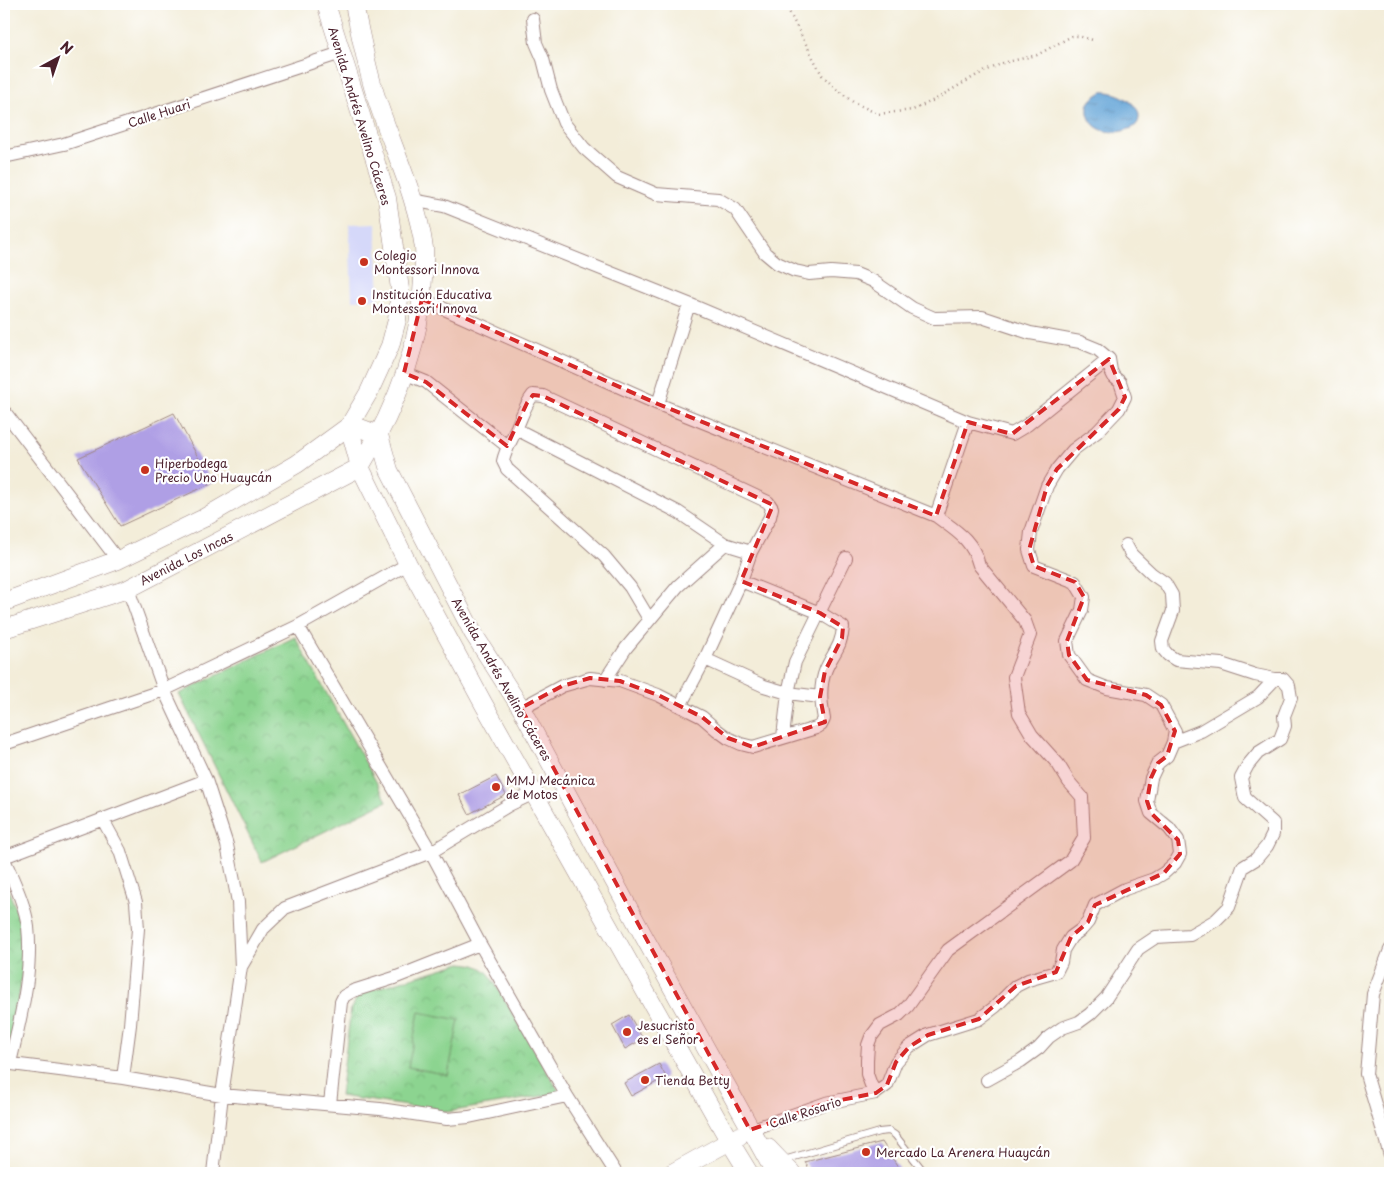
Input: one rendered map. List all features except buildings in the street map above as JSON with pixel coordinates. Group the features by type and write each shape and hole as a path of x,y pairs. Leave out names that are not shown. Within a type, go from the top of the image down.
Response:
{"main road":[{"name":"Avenida Andrés Avelino Cáceres","path":"326,4 387,198 400,289 397,320 390,346 369,392 349,426 360,467 408,564 451,643 749,1173"},
{"name":"Avenida Andrés Avelino Cáceres","path":"354,4 377,102 412,200 424,249 422,299 415,342 379,436 360,467"},
{"path":"6,597 118,560 202,519 297,464 349,426 360,428 379,436"},
{"name":"Avenida Andrés Avelino Cáceres","path":"379,436 389,470 473,633 521,708 750,1130 782,1169"},
{"name":"Avenida Los Incas","path":"4,629 128,588 360,467"},
{"path":"451,643 473,633"},
{"path":"620,946 642,933"},
{"path":"672,1173 750,1130"},
{"name":"Avenida Andrés Avelino Cáceres","path":"730,1142 738,1173"}],"street":[{"path":"422,299 658,404 936,516 965,536 976,554 979,565 1025,621 1030,635 1014,677 1019,713 1032,735 1058,764 1069,782 1082,796 1084,838 1070,861 948,950 908,1006 899,1015 880,1025 871,1037 868,1045 867,1060 867,1074 876,1093 887,1084 896,1062 909,1047 928,1034 979,1018 995,1007 1016,986 1028,980 1056,972 1061,962 1063,950 1071,937 1088,922 1095,905 1125,889 1154,878 1175,863 1180,854 1178,840 1169,828 1151,813 1147,801 1151,778 1158,763 1167,756 1175,731 1161,705 1146,695 1107,688 1087,680 1069,655 1067,642 1082,610 1084,597 1075,582 1034,566 1029,550 1031,532 1047,486 1057,468 1073,450 1097,432 1120,409 1125,397 1120,382 1111,371 1109,359 1097,349 1080,342 1030,333 982,317 934,318 912,308 873,281 856,274 831,272 809,274 795,271 777,264 765,253 735,209 718,199 656,194 617,178 584,148 564,123 550,90 536,43 533,19"},
{"name":"Calle Huari","path":"4,157 64,144 340,53"},
{"path":"412,200 444,206 689,304 968,422 1012,434 1027,425 1109,359"},
{"path":"658,404 689,304"},
{"path":"404,373 426,382 506,446"},
{"path":"649,619 630,587 604,556 507,469 503,461 506,446 516,429 527,403 534,395 543,396 768,502 772,508 770,517 751,552 741,581 705,659 680,706"},
{"path":"4,411 118,560"},
{"path":"936,516 968,422"},
{"path":"516,429 678,512 724,544 751,552"},
{"path":"605,680 626,648 649,619 678,586 724,544"},
{"path":"987,1080 996,1073 1021,1061 1062,1028 1079,1022 1090,1014 1106,998 1138,949 1156,937 1190,935 1216,920 1229,907 1244,867 1256,859 1268,846 1273,834 1273,822 1245,798 1241,778 1248,765 1258,753 1280,739 1285,726 1284,716 1292,698 1289,686 1283,679 1255,675 1220,664 1176,660 1168,654 1163,649 1162,641 1173,611 1172,595 1165,583 1152,574 1131,554 1126,545"},
{"path":"783,737 788,694 795,662 846,558"},
{"path":"4,744 164,690 298,626 408,564"},
{"path":"521,708 562,686 590,678 620,681 658,695 702,716 717,730 741,744 753,747 816,728 824,719 820,697 825,671 842,638 843,627 820,613 741,581"},
{"path":"128,588 164,690 206,780 227,845 238,902 241,967 222,1095 213,1173"},
{"path":"298,626 431,852 480,944 567,1096 616,1173"},
{"path":"705,659 764,686 788,694 820,697"},
{"path":"1173,742 1200,730 1258,698 1275,679"},
{"path":"206,780 4,858 17,889 28,926 29,959 24,1004 7,1063 123,1078 222,1095 380,1109 447,1119 469,1117 567,1096"},
{"path":"241,967 263,929 285,908 431,852 509,805 534,793"},
{"path":"103,820 120,851 136,902 138,920 135,969 123,1078"},
{"path":"330,1104 341,1002 344,996 480,944"},
{"path":"1390,950 1373,994 1366,1074 1390,1155"},
{"name":"Calle Rosario","path":"750,1130 826,1103 876,1093"}],"lane":[{"path":"782,1169 879,1132 889,1132 895,1134 925,1173"}],"path":[{"path":"785,4 822,75 853,102 878,114 913,110 977,75 1003,63 1037,56 1072,36 1093,40"}],"highlighted area":[{"path":"422,299 658,404 936,516 968,422 1012,434 1109,359 1125,397 1119,409 1057,469 1047,486 1029,550 1034,566 1075,582 1084,597 1067,641 1069,655 1087,680 1146,695 1161,705 1175,731 1167,756 1158,763 1151,778 1147,801 1151,813 1178,840 1180,854 1164,873 1095,905 1088,922 1071,937 1056,972 1016,986 979,1019 928,1035 909,1047 896,1062 887,1085 876,1093 826,1103 750,1130 521,708 562,686 590,678 620,681 658,695 702,717 728,738 753,747 825,722 820,697 825,671 842,638 843,627 820,613 741,581 773,505 543,396 533,395 527,403 507,446 426,382 404,373"}],"shaded area":[{"name":"Colegio Montessori Innova","path":"376,223 379,299 352,300 349,224"}],"green space":[{"path":"295,637 387,801 262,862 179,694"},
{"path":"4,880 18,917 23,945 19,995 6,1059 4,1059"},
{"path":"461,963 476,966 489,974 560,1093 447,1112 340,1096 351,1008 358,996 365,992"},
{"path":"419,1012 459,1020 448,1075 408,1067"}],"water":[{"path":"1102,92 1115,93 1133,105 1139,116 1135,126 1123,131 1110,132 1094,125 1090,120 1088,106 1092,99"}],"place":[{"name":"Colegio Montessori Innova","path":"364,262"},
{"name":"Institución Educativa Montessori Innova","path":"362,301"},
{"name":"Hiperbodega Precio Uno Huaycán","path":"145,470"},
{"name":"MMJ Mecánica de Motos","path":"496,787"},
{"name":"Jesucristo es el Señor","path":"627,1032"},
{"name":"Tienda Betty","path":"645,1080"},
{"name":"Mercado La Arenera Huaycán","path":"866,1152"}]}
